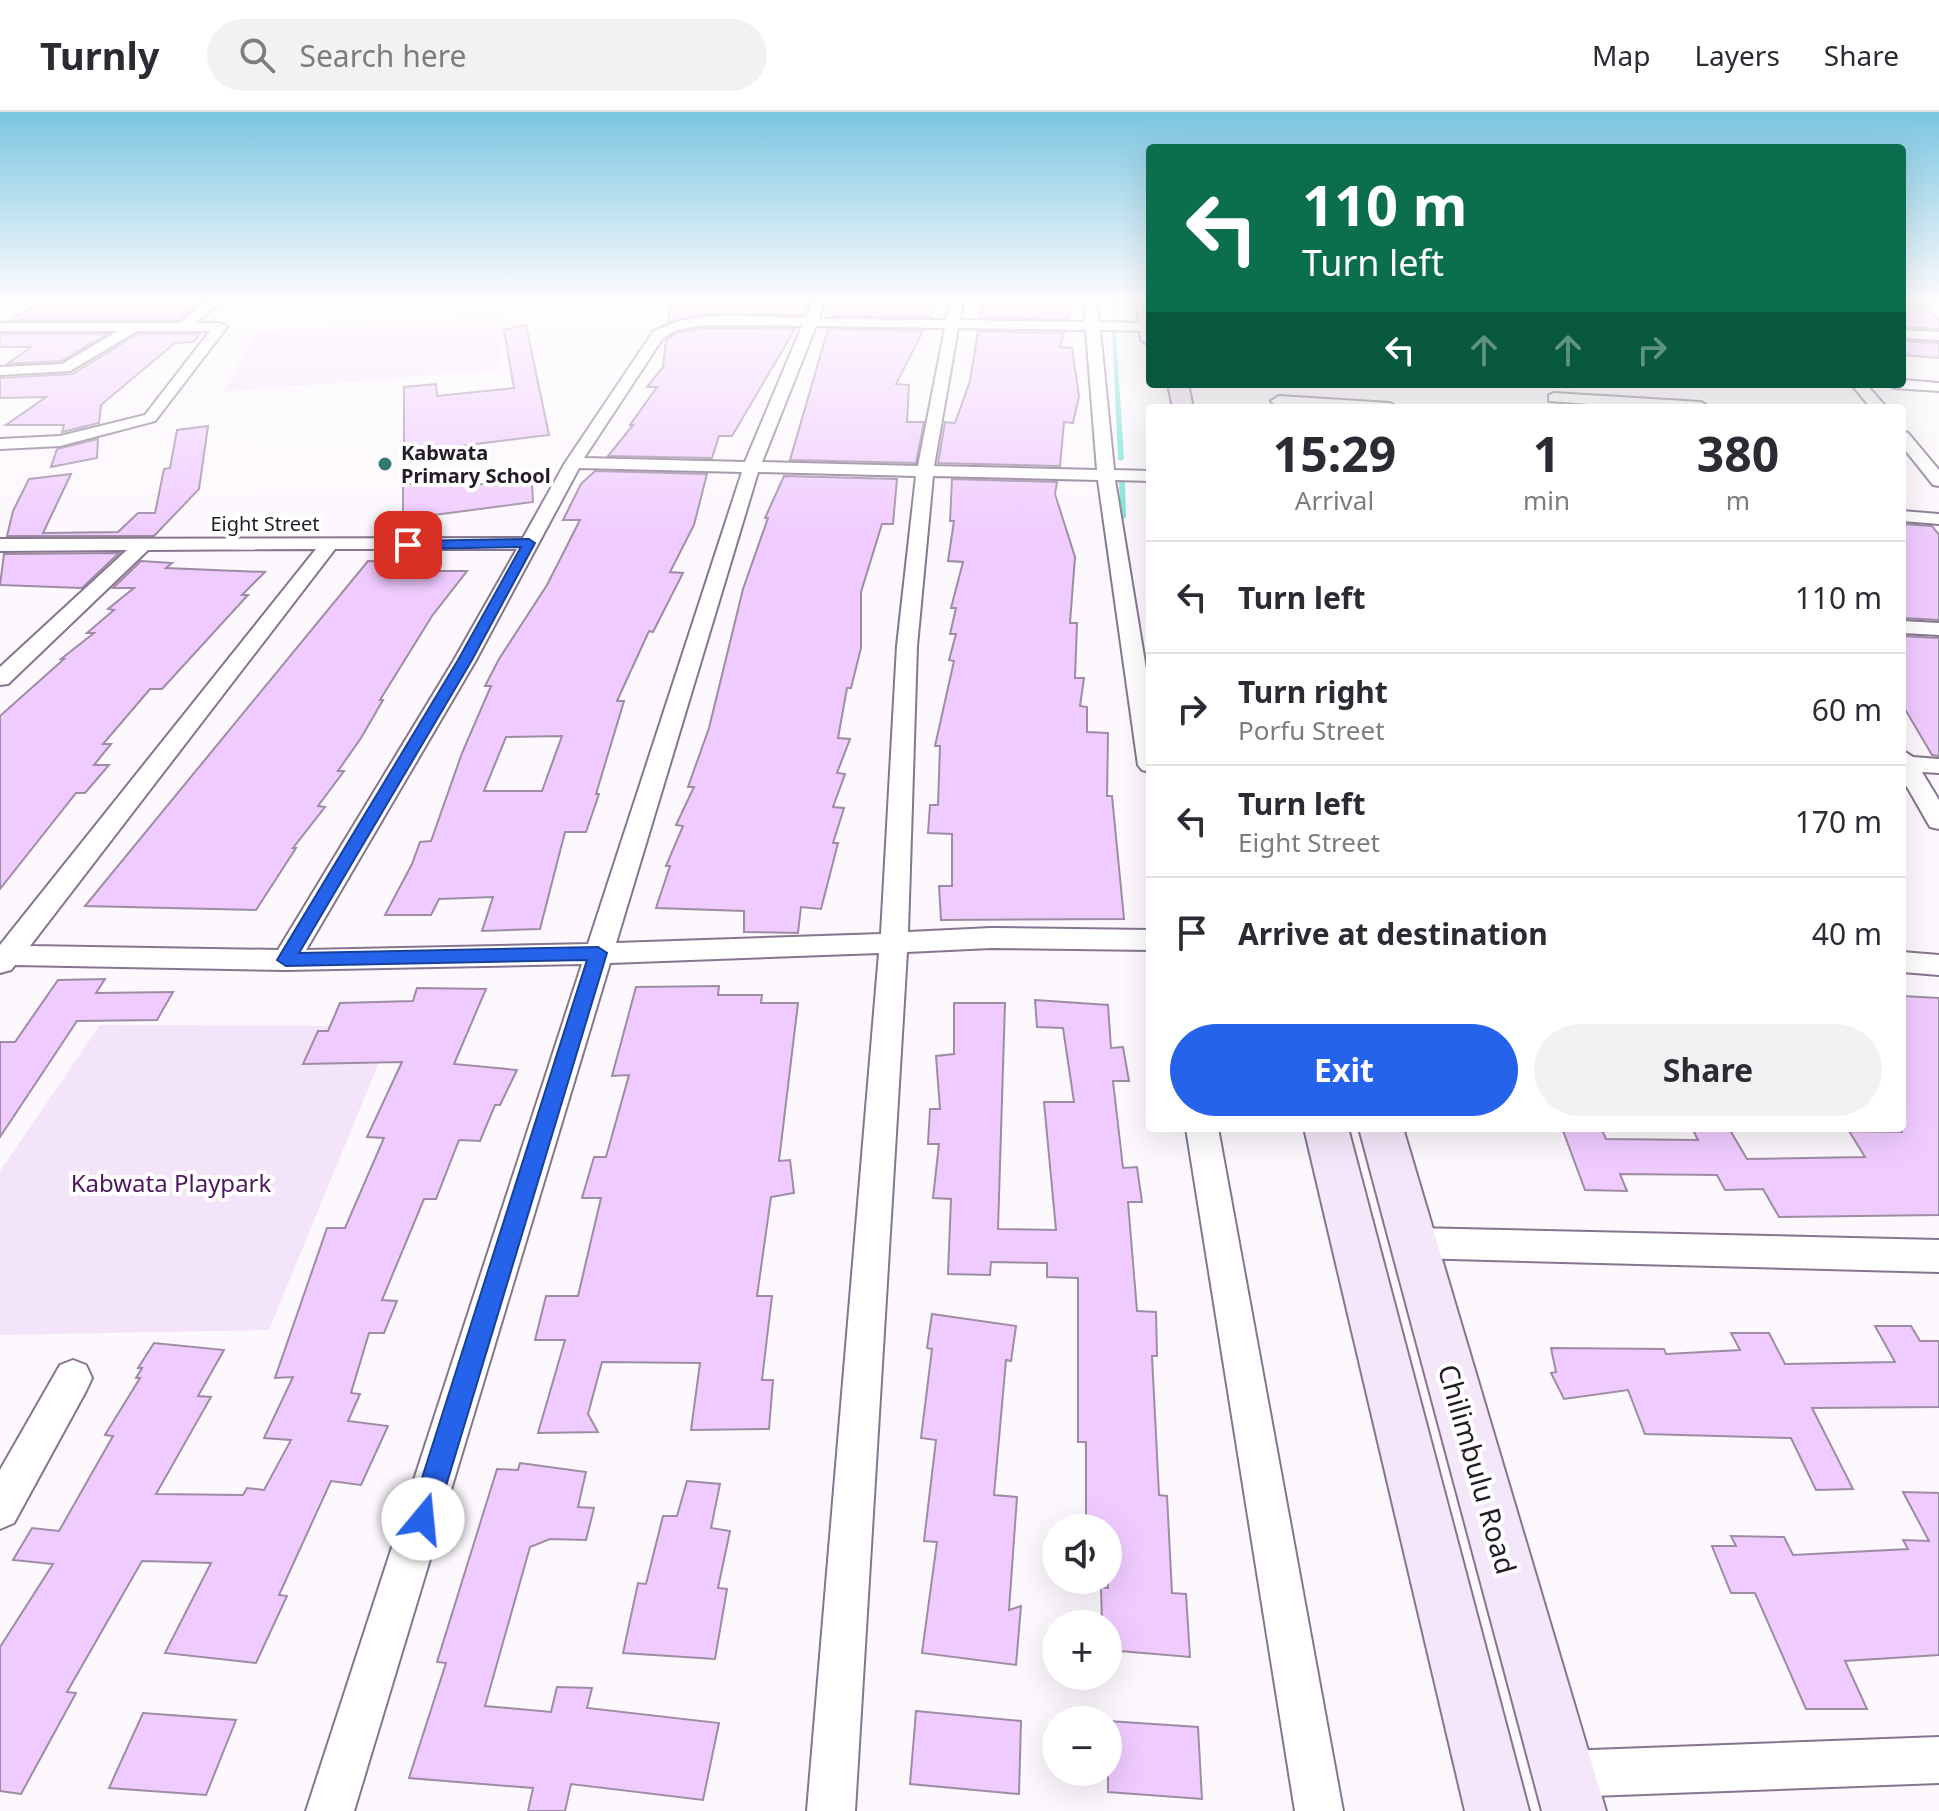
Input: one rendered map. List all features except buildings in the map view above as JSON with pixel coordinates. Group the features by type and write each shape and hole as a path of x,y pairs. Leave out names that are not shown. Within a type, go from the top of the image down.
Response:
{"main road":[{"path":"1327,1132 1497,1811"},
{"name":"Chilimbulu Road","path":"1382,1132 1569,1792"}],"street":[{"path":"0,444 60,441 150,418 181,378"},
{"path":"286,960 465,660 573,463 629,378"},
{"path":"330,1811 752,466 788,378"},
{"path":"831,1811 894,943 896,839 907,646 925,471 942,378"},
{"path":"1097,378 1106,475 1146,739"},
{"path":"1906,385 1939,387"},
{"path":"1279,401 1340,404 1339,388"},
{"path":"1862,388 1876,404"},
{"path":"1553,397 1699,403"},
{"path":"1906,440 1928,443"},
{"path":"1906,442 1939,481"},
{"path":"573,463 1146,476"},
{"path":"1906,516 1939,519"},
{"name":"Eight Street","path":"0,545 529,543"},
{"path":"0,679 143,545"},
{"path":"2,958 329,545"},
{"path":"1906,627 1939,629"},
{"path":"1906,760 1939,766"},
{"path":"1906,763 1939,821"},
{"path":"2,958 286,960 728,951 991,938 1146,940"},
{"path":"1906,962 1939,965"},
{"path":"1203,1132 1319,1811"},
{"path":"1414,1243 1939,1256"},
{"path":"0,1509 73,1378"},
{"path":"1569,1792 1939,1760"}],"green space":[{"path":"230,378 395,378 223,392"},
{"name":"Kabwata Playpark","path":"100,1025 394,1026 269,1330 0,1335 0,1171"}],"waterway":[{"path":"1117,378 1121,459"},
{"path":"1122,481 1123,517"}],"place":[{"name":"Kabwata Primary School","path":"385,464"}],"route":[{"path":"408,545 529,543 465,660 286,960 598,953 423,1519"}]}
